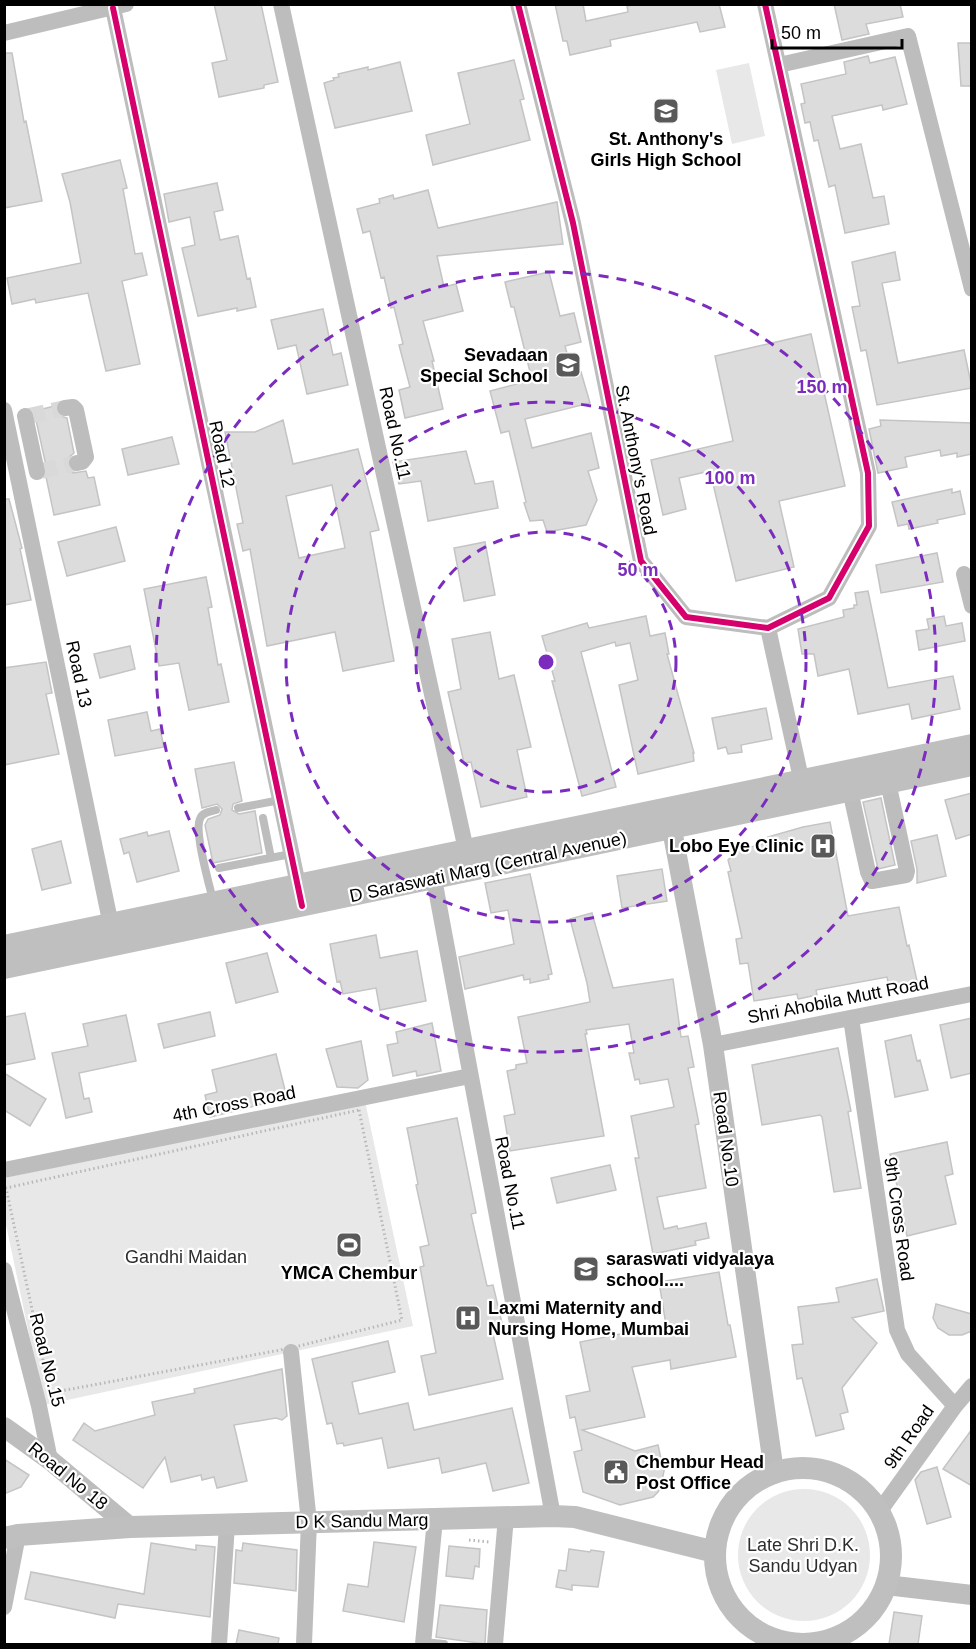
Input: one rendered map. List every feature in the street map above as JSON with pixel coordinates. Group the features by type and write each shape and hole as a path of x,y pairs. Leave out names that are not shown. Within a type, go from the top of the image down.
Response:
{"main road":[{"name":"D Saraswati Marg (Central Avenue)","path":"4,946 113,935 803,790 972,745"},
{"name":"D Saraswati Marg (Central Avenue)","path":"803,790 850,790 972,765"},
{"name":"D Saraswati Marg (Central Avenue)","path":"4,969 213,903 300,896"},
{"path":"804,1467 834,1473 860,1489 879,1512 888,1536 891,1561 886,1585 874,1607 860,1623 842,1635 821,1643 795,1644 769,1637 746,1623 728,1603 718,1578 715,1552 720,1526 732,1503 751,1484 774,1472 804,1467"},
{"name":"D K Sandu Marg","path":"11,1536 130,1527 553,1516 575,1517 715,1552"}],"street":[{"name":"Road No.11","path":"281,4 468,860"},
{"name":"St. Anthony's Road","path":"518,4 573,223 640,561 686,617 768,628"},
{"path":"765,4 868,473 869,526 829,598 768,628 803,790"},
{"path":"4,33 119,6"},
{"name":"Road 12","path":"119,6 300,896"},
{"path":"778,65 908,36 972,289"},
{"path":"65,408 73,407 76,410 86,457 82,462 77,463"},
{"path":"6,415 27,416 39,471 18,476"},
{"name":"Road 13","path":"6,415 113,935"},
{"path":"964,574 972,606"},
{"path":"850,790 868,872 872,881 879,880 906,874 907,871 888,782"},
{"name":"Road No.10","path":"670,818 713,1045 774,1472"},
{"name":"Road No.11","path":"432,868 553,1516"},
{"name":"Shri Ahobila Mutt Road","path":"713,1045 972,994"},
{"name":"9th Cross Road","path":"851,1018 897,1330 908,1354 955,1406"},
{"name":"4th Cross Road","path":"4,1170 470,1076"},
{"name":"Road No.15","path":"4,1270 39,1406 50,1460"},
{"path":"291,1352 309,1522 304,1644"},
{"name":"9th Road","path":"879,1512 955,1406 972,1386"},
{"name":"Road No 18","path":"4,1427 50,1460 130,1527"},
{"path":"495,1644 506,1517"},
{"path":"423,1643 435,1519"},
{"path":"219,1644 227,1525"},
{"path":"4,1607 11,1536"},
{"path":"886,1585 972,1595"}],"lane":[{"path":"238,808 280,801"},
{"path":"213,903 199,832 199,819 204,813 216,810"},
{"path":"263,818 271,858"},
{"path":"219,868 291,854"},
{"path":"423,1643 444,1644"}],"path":[{"path":"359,1110 402,1320 291,1348 50,1393 6,1188 359,1110"}],"green space":[{"path":"749,63 765,136 732,144 716,70"},
{"name":"Gandhi Maidan","path":"365,1101 413,1326 44,1405 5,1220 4,1178"},
{"name":"Late Shri D.K. Sandu Udyan","path":"804,1489 829,1494 851,1508 865,1530 870,1555 865,1580 851,1602 829,1616 804,1621 779,1616 757,1602 743,1580 738,1555 743,1530 757,1508 779,1494"}],"building":[{"path":"214,4 261,4 278,82 264,85 264,88 219,97 212,63 227,60"},
{"path":"555,4 583,4 586,21 628,12 627,6 636,4 719,4 725,27 700,32 697,22 610,40 611,46 570,55 567,41 563,41"},
{"path":"834,4 900,4 903,17 866,24 869,34 842,40"},
{"path":"958,43 972,43 972,86 961,86"},
{"path":"4,53 12,53 24,122 26,121 42,201 4,208"},
{"path":"868,56 870,63 895,57 907,104 883,110 882,105 832,116 840,149 861,144 873,198 884,196 889,224 845,233 835,185 829,187 818,140 814,141 810,122 805,123 801,104 805,103 801,84 846,74 844,62"},
{"path":"514,60 524,99 520,100 530,140 433,165 426,135 470,124 458,73"},
{"path":"400,62 412,111 335,128 324,83 339,77 338,74"},
{"path":"120,160 127,188 123,189 135,254 142,253 147,275 122,281 140,364 106,371 88,293 36,303 35,299 12,304 7,278 81,263 70,202 62,174"},
{"path":"217,183 223,210 214,212 220,240 238,236 247,279 250,278 256,307 237,311 237,308 198,316 182,248 195,245 190,217 169,222 164,194"},
{"path":"428,190 438,228 557,202 563,244 437,256 444,287 456,284 463,311 423,321 434,361 432,361 443,409 405,418 399,390 410,387 399,345 403,344 384,277 381,278 370,231 363,233 357,209 380,203 379,199 393,195 394,199"},
{"path":"895,252 900,280 882,283 898,363 964,350 972,388 877,405 866,350 861,351 852,307 860,306 852,262"},
{"path":"549,272 560,316 574,313 581,342 565,346 573,374 581,372 590,403 525,419 532,448 591,433 599,468 588,471 597,500 586,525 547,532 543,520 530,521 509,431 501,433 490,391 532,380 514,307 511,307 505,282"},
{"path":"323,309 333,355 341,353 348,385 307,394 296,345 278,349 271,320"},
{"path":"811,334 845,486 779,501 794,567 736,581 710,471 679,478 686,509 663,515 651,460 733,441 715,356"},
{"path":"55,406 57,415 67,418 74,453 67,459 67,466 73,473 86,471 88,478 94,477 100,505 54,515 34,411"},
{"path":"283,420 293,464 358,449 379,530 370,532 394,661 343,671 335,632 267,646 250,549 243,551 237,524 243,523 225,432 255,432","holes":["332,485 345,548 299,558 286,496"]},
{"path":"880,420 972,423 972,454 957,457 957,453 941,456 940,450 905,457 907,467 878,473 869,429 881,426"},
{"path":"172,437 179,464 128,475 122,449"},
{"path":"466,451 475,484 493,481 498,508 428,521 421,481 399,484 393,462"},
{"path":"952,489 952,493 960,491 965,514 909,529 908,524 898,526 892,502"},
{"path":"4,499 9,499 22,548 20,549 31,600 4,605"},
{"path":"116,527 125,561 67,576 58,542"},
{"path":"485,542 495,595 464,601 454,548"},
{"path":"937,553 943,582 881,593 876,565"},
{"path":"206,577 212,607 208,608 218,665 221,664 229,702 189,710 179,663 159,666 144,589"},
{"path":"868,591 888,688 953,676 960,709 912,719 909,704 858,714 849,669 818,676 814,654 802,654 798,629 844,617 843,610 854,608 854,605 857,605 855,593"},
{"path":"646,616 650,636 665,633 669,654 667,654 694,753 694,761 638,774 619,685 638,680 630,643 616,646 615,642 581,652 616,787 582,796 542,636 587,623 589,628"},
{"path":"944,616 946,626 962,623 965,641 919,650 916,631 929,629 927,619"},
{"path":"490,632 499,679 514,675 531,747 517,750 527,797 481,807 471,762 464,763 448,692 461,689 452,639"},
{"path":"130,646 135,669 100,678 94,654"},
{"path":"46,662 52,693 46,694 59,754 4,765 4,668"},
{"path":"766,708 772,739 741,745 742,752 728,754 726,747 718,749 712,718"},
{"path":"147,712 151,731 160,729 164,747 115,756 108,720"},
{"path":"234,762 242,801 233,804 232,810 239,814 255,811 262,853 213,863 205,825 208,819 220,815 222,809 217,804 202,808 195,769"},
{"path":"972,793 972,834 956,839 945,800"},
{"path":"881,798 895,865 878,869 863,802"},
{"path":"830,822 848,916 899,907 917,981 889,987 887,977 816,990 817,995 798,999 797,994 754,1001 748,963 740,964 736,939 742,938 728,872 731,871 728,860 731,857 729,846 741,843 751,847 770,842 768,837"},
{"path":"169,831 179,871 137,882 129,852 124,854 120,839 147,832 148,836"},
{"path":"937,835 946,876 917,883 917,869 911,841"},
{"path":"61,841 71,883 42,890 32,849"},
{"path":"662,869 667,901 622,908 617,876"},
{"path":"530,874 552,974 548,975 549,979 530,983 530,979 524,980 523,975 465,989 459,957 514,944 508,910 491,913 485,883"},
{"path":"592,913 613,988 673,979 681,1037 688,1036 694,1067 688,1068 699,1124 695,1125 706,1188 657,1197 664,1229 677,1226 678,1229 706,1223 709,1238 695,1241 696,1245 653,1254 635,1158 639,1158 631,1116 674,1107 668,1079 640,1084 639,1079 635,1080 629,1053 634,1053 629,1024 586,1030 587,1034 585,1034 604,1136 510,1151 504,1116 515,1114 507,1071 516,1069 516,1065 527,1063 518,1017 590,1002 570,919"},
{"path":"376,935 380,958 417,951 426,1001 380,1010 376,988 343,994 340,981 337,982 330,944"},
{"path":"267,953 278,992 236,1003 226,963"},
{"path":"210,1012 215,1036 164,1048 158,1024"},
{"path":"25,1013 35,1059 4,1065 4,1017"},
{"path":"126,1015 136,1061 79,1073 84,1099 89,1098 92,1112 66,1118 52,1053 88,1046 83,1024"},
{"path":"972,1018 972,1073 951,1078 940,1025"},
{"path":"432,1023 441,1071 417,1076 416,1071 393,1076 387,1045 398,1043 396,1032"},
{"path":"911,1035 917,1061 920,1060 928,1090 895,1097 885,1041"},
{"path":"361,1041 368,1080 358,1088 337,1087 326,1049"},
{"path":"838,1048 851,1111 848,1112 861,1188 834,1192 822,1117 820,1115 762,1125 752,1065"},
{"path":"276,1054 287,1098 210,1117 205,1095 217,1092 212,1070"},
{"path":"4,1073 46,1099 30,1126 4,1110"},
{"path":"457,1118 476,1213 471,1214 487,1286 493,1285 502,1323 491,1325 503,1379 429,1395 421,1356 436,1353 420,1267 424,1266 420,1247 429,1245 407,1128"},
{"path":"947,1142 953,1174 945,1176 956,1224 907,1236 904,1222 897,1224 894,1209 902,1208 890,1154"},
{"path":"610,1165 616,1190 557,1203 551,1178"},
{"path":"719,1272 736,1357 671,1369 670,1360 632,1367 645,1417 582,1430 635,1451 658,1445 662,1463 665,1466 658,1492 653,1497 620,1505 583,1492 574,1452 582,1450 575,1417 570,1418 566,1396 590,1391 580,1342 666,1325 659,1282"},
{"path":"877,1279 884,1311 852,1318 877,1343 842,1388 848,1412 840,1414 844,1429 816,1436 802,1378 797,1379 792,1345 803,1344 798,1307 839,1302 836,1288"},
{"path":"936,1304 972,1314 972,1331 962,1335 949,1335 938,1328 933,1318"},
{"path":"388,1341 395,1372 352,1382 359,1414 408,1403 414,1430 512,1408 529,1483 493,1491 486,1463 442,1473 439,1458 388,1468 382,1438 344,1446 343,1443 337,1444 332,1423 327,1424 312,1359"},
{"path":"282,1369 287,1416 282,1420 276,1418 234,1425 247,1481 217,1488 214,1477 202,1480 201,1475 171,1482 165,1457 143,1488 73,1440 84,1423 95,1431 155,1415 152,1402 195,1393 194,1389"},
{"path":"972,1429 972,1486 943,1469"},
{"path":"4,1459 29,1475 21,1487 4,1494"},
{"path":"937,1467 951,1517 927,1524 915,1480 921,1472"},
{"path":"374,1542 416,1547 404,1622 343,1611 348,1584 368,1587"},
{"path":"151,1543 196,1550 196,1545 215,1547 210,1617 118,1604 115,1618 25,1599 31,1572 144,1594"},
{"path":"243,1543 297,1550 296,1591 234,1583 236,1550 242,1551"},
{"path":"449,1546 480,1549 479,1567 475,1566 473,1579 446,1576"},
{"path":"569,1549 604,1552 598,1587 572,1585 572,1590 556,1587 559,1570 566,1571"},
{"path":"440,1605 487,1610 485,1644 436,1637"},
{"path":"894,1612 922,1616 918,1644 889,1644"},
{"path":"239,1630 279,1638 278,1644 236,1644"}],"tunnel":[{"path":"29,416 65,408"},
{"path":"41,471 77,463"}],"cycle path":[{"path":"518,4 573,223 641,561 686,617 768,628 829,598 869,526 868,473 765,4"},
{"path":"113,8 302,906"}],"place":[{"name":"St. Anthony's Girls High School","path":"666,111"},
{"name":"Sevadaan Special School","path":"568,365"},
{"name":"Lobo Eye Clinic","path":"823,846"},
{"name":"YMCA Chembur","path":"349,1245"},
{"name":"saraswati vidyalaya school....","path":"586,1269"},
{"name":"Laxmi Maternity and Nursing Home, Mumbai","path":"468,1318"},
{"name":"Chembur Head Post Office","path":"616,1472"}]}
